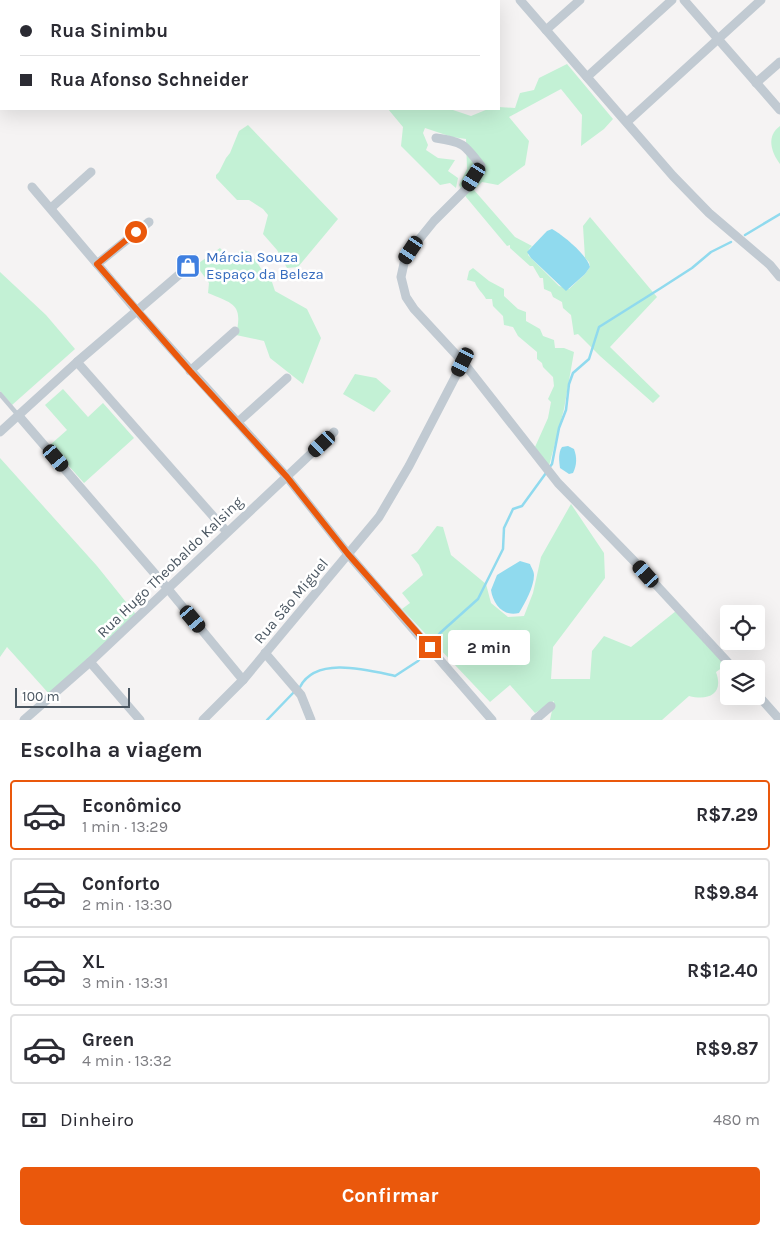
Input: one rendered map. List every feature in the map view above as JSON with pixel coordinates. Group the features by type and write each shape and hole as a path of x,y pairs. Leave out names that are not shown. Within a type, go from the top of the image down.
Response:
{"street":[{"path":"520,0 673,176 709,213 770,265 780,277"},
{"path":"546,30 580,0"},
{"path":"587,77 672,0"},
{"path":"684,0 780,110"},
{"path":"626,122 762,0"},
{"path":"756,83 780,62"},
{"path":"436,138 458,142 468,149 481,166 467,188 450,203 405,259 401,277 404,293 414,309 463,362 558,484 634,560 726,660"},
{"path":"51,208 92,172"},
{"path":"32,187 190,371 287,477 348,554 492,720"},
{"path":"97,264 149,222"},
{"path":"0,432 77,362 188,268"},
{"path":"190,371 235,331"},
{"path":"77,362 227,532"},
{"name":"Rua São Miguel","path":"203,720 243,680 379,517 404,475 463,362"},
{"path":"238,422 287,378"},
{"path":"18,415 168,589 243,680"},
{"name":"Rua Hugo Theobaldo Kalsing","path":"24,720 90,662 334,432"},
{"path":"265,653 302,695 311,720"},
{"path":"90,662 140,720"},
{"path":"765,703 780,720"},
{"path":"535,720 551,706"}],"lane":[{"path":"0,394 18,415"}],"green space":[{"path":"567,64 613,119 604,129 581,146 582,115 561,89 509,117 529,141 525,165 498,185 482,182 474,190 515,237 532,246 529,249 528,255 559,286 569,289 590,267 589,262 585,258 583,226 590,217 657,297 610,347 660,396 653,403 578,334 574,335 571,315 563,308 562,302 553,297 551,292 544,289 543,278 540,278 533,266 530,266 510,248 510,245 507,246 466,197 459,185 467,169 466,139 452,137 425,128 423,133 428,145 426,150 438,158 455,160 448,171 458,178 456,188 450,183 440,185 401,146 403,127 389,110 453,110 471,116 486,110 500,110 500,107 515,108 520,93 534,90 539,78"},
{"path":"248,125 338,219 298,267 287,268 277,250 263,234 268,215 263,209 249,200 237,200 216,178 230,153 239,131"},
{"path":"780,126 780,164 772,149 771,139"},
{"path":"220,248 226,255 233,256 243,250 250,252 272,282 275,291 307,309 321,338 303,384 270,358 264,341 236,335 238,317 234,306 208,293 209,283 196,265"},
{"path":"473,268 489,281 504,289 504,296 518,309 526,312 526,321 540,329 543,336 554,340 555,348 564,348 574,352 564,409 549,466 535,447 548,418 551,402 548,399 554,386 553,377 537,359 537,352 518,336 513,327 504,325 503,316 493,306 492,299 486,299 475,282 467,280 469,271"},
{"path":"0,272 46,315 75,349 12,405 0,391"},
{"path":"355,374 376,378 391,391 374,412 343,394"},
{"path":"63,389 88,417 103,403 134,438 84,483 50,445 67,430 45,405"},
{"path":"0,458 97,566 138,617 51,696 7,647 0,657"},
{"path":"571,504 604,553 605,578 553,647 551,679 590,679 592,651 604,636 631,647 676,611 721,660 720,669 716,672 718,686 716,691 703,697 689,696 662,720 550,720 554,701 535,713 510,685 490,702 402,609 410,603 402,593 423,575 419,565 411,555 417,552 437,526 443,527 451,555 486,584 491,603 508,617 524,616 533,593 541,557"}],"water":[{"path":"552,229 580,251 590,267 566,291 527,252 547,231"},
{"path":"568,446 574,449 576,458 573,473 569,474 560,468 559,460 562,447"},
{"path":"520,561 530,564 534,580 519,613 513,614 500,608 494,600 491,590 497,575"}],"waterway":[{"path":"745,235 780,214"},
{"path":"549,468 552,464 559,428 566,410 569,384 573,373 589,359 599,327 692,268 711,252 731,242"},
{"path":"431,645 440,633 478,599 503,549 504,528 513,509 522,506 546,473"},
{"path":"300,687 308,677 318,671 330,668 357,669 395,676 418,661 428,649"},
{"path":"267,720 295,691"}],"place":[{"name":"Márcia Souza Espaço da Beleza","path":"188,266"}],"route":[{"path":"136,232 97,264 190,371 287,477 348,554 430,647"}]}
